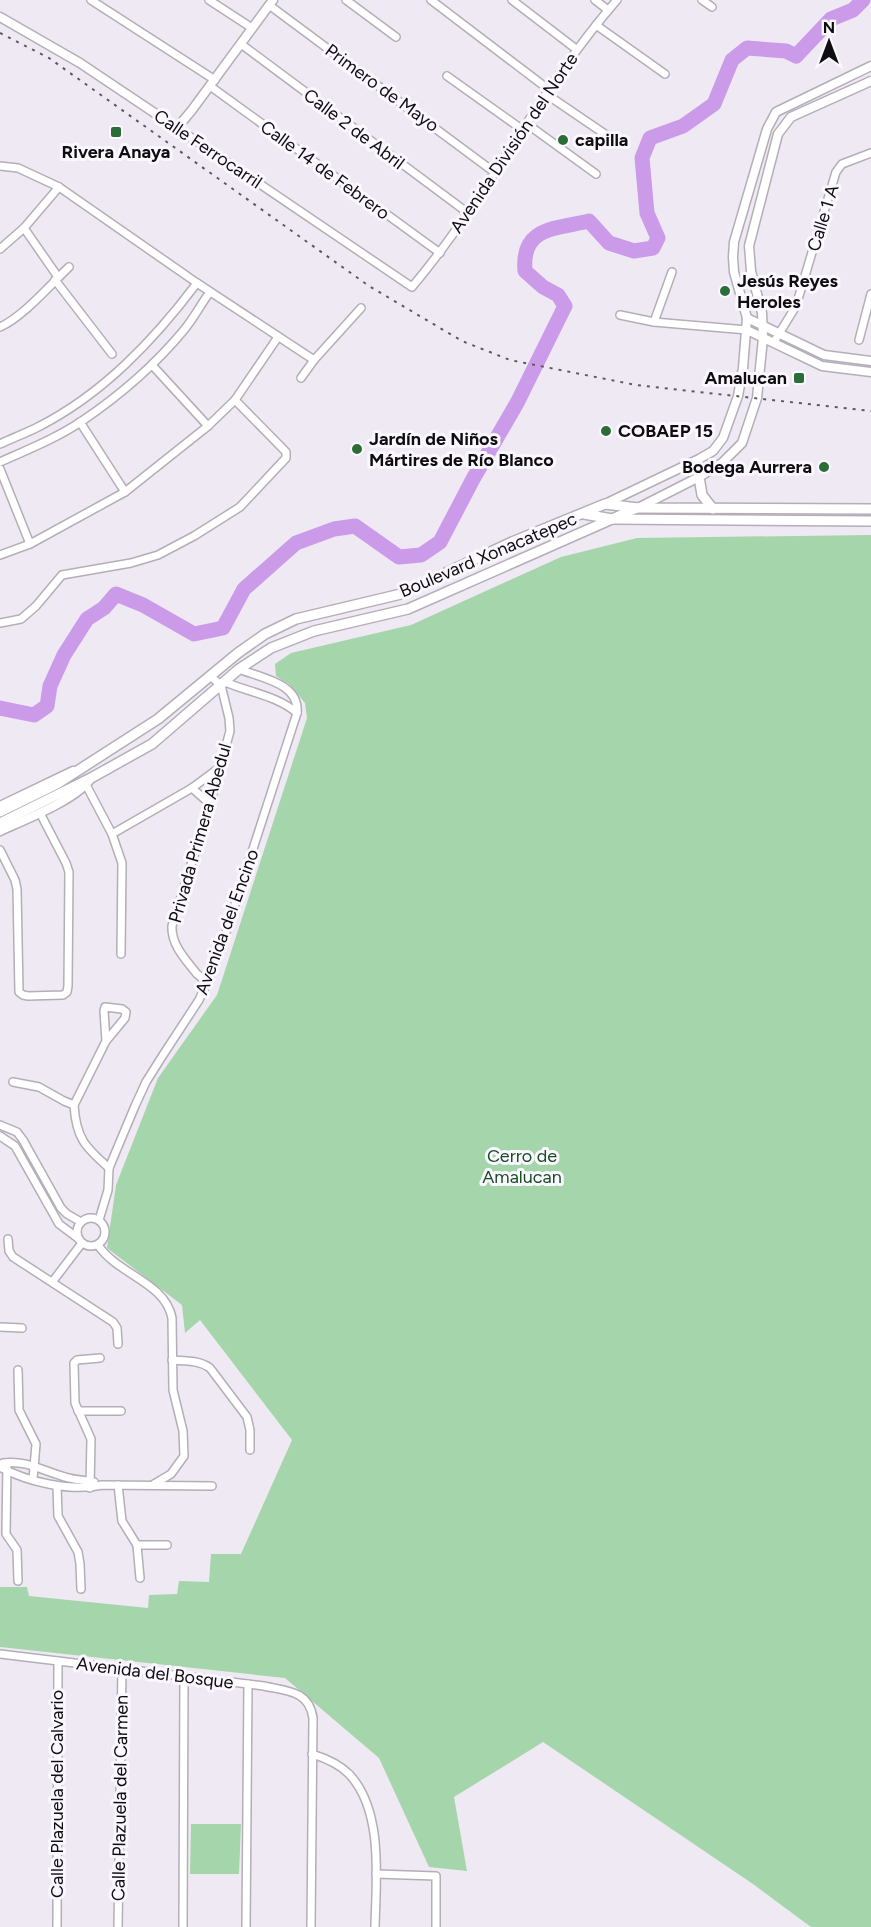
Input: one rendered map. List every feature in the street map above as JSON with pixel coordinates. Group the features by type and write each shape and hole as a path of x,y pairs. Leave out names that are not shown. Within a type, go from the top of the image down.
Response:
{"main road":[{"path":"699,477 702,495 713,509"},
{"path":"605,504 638,508 871,509"},
{"name":"Boulevard Xonacatepec","path":"0,822 59,788 82,768 158,719 238,653 265,634 296,619 401,594 512,542 605,504"},
{"path":"584,514 612,519 638,508"},
{"name":"Boulevard Xonacatepec","path":"0,812 59,788 87,781 152,744 239,669 271,648 314,631 408,609 612,519 871,521"}],"street":[{"name":"Calle 14 de Febrero","path":"90,0 212,83 440,253"},
{"path":"209,0 252,28"},
{"path":"346,0 396,37"},
{"path":"431,0 547,92 618,143"},
{"path":"512,0 576,49"},
{"path":"595,0 608,10"},
{"name":"Avenida División del Norte","path":"412,287 440,253 468,213 576,49 617,0"},
{"path":"702,0 712,7"},
{"path":"177,128 271,3"},
{"name":"Primero de Mayo","path":"271,3 494,171"},
{"name":"Calle Ferrocarril","path":"0,17 80,63 412,287"},
{"path":"596,25 665,74"},
{"name":"Calle 2 de Abril","path":"241,44 468,213"},
{"path":"605,504 699,459 712,451 723,438 738,396 747,330 747,318 734,272 733,250 771,120 776,112 795,101 871,66"},
{"path":"447,76 596,174"},
{"path":"638,508 722,464 742,443 757,398 763,338 762,313 751,271 749,246 778,134 791,117 871,81"},
{"name":"Calle 1 A","path":"774,342 796,306 836,172 842,164 871,153"},
{"path":"0,166 18,168 59,188 196,283 314,360"},
{"path":"0,249 24,228 59,188"},
{"path":"24,228 57,279 112,354"},
{"path":"0,327 8,324 69,267"},
{"path":"654,322 672,272"},
{"path":"0,444 38,427 72,407 105,382 139,352 170,319 196,283"},
{"path":"0,462 81,422 112,399 152,365 185,329 210,292"},
{"path":"859,340 871,294"},
{"path":"301,378 314,360 361,308"},
{"path":"620,315 654,322 747,330 822,366 871,372"},
{"path":"747,318 824,355 871,362"},
{"path":"0,555 30,544 125,492 208,426 235,400 278,337"},
{"path":"152,365 208,426"},
{"path":"0,623 21,619 36,606 62,575 131,563 158,555 240,507 286,458 286,452 235,400"},
{"path":"81,422 125,492"},
{"path":"0,469 30,544"},
{"path":"239,669 276,681 294,695 298,704 297,713"},
{"path":"210,676 223,684 276,700 291,707 297,713"},
{"name":"Privada Primera Abedul","path":"210,980 197,974 171,935 230,731 223,684"},
{"name":"Avenida del Encino","path":"99,1220 108,1190 109,1168 146,1082 210,980 297,713"},
{"name":"Boulevard Xonacatepec","path":"0,806 82,768"},
{"path":"112,834 192,788 219,768"},
{"path":"87,781 112,834 122,862 121,954"},
{"name":"Boulevard Xonacatepec","path":"0,831 40,813 87,781"},
{"path":"192,788 210,804"},
{"path":"0,850 17,889 19,992 28,996 63,995 67,992 68,987 69,872 40,813"},
{"path":"106,1041 105,1007 122,1008 126,1012 125,1018 106,1041 74,1105 75,1120 83,1142 109,1168"},
{"path":"14,1082 39,1087 74,1105"},
{"path":"0,1125 16,1132 61,1208 81,1222"},
{"path":"0,1136 15,1146 59,1224 80,1241 87,1246 98,1245 105,1236 104,1225 93,1218 81,1222 77,1230 80,1241"},
{"path":"8,1239 10,1255 113,1322 117,1329 118,1344"},
{"path":"52,1281 80,1241"},
{"path":"98,1245 109,1260 157,1291 170,1307 172,1389 183,1431 184,1456 171,1474 154,1484"},
{"path":"0,1327 22,1328"},
{"path":"90,1484 91,1439 75,1403 74,1363 77,1360 100,1358"},
{"path":"172,1360 196,1361 210,1368 247,1417 250,1430 250,1450"},
{"path":"18,1370 17,1403 36,1444 35,1466 32,1472 36,1480"},
{"path":"78,1411 122,1411"},
{"path":"3,1466 35,1466 90,1484"},
{"path":"3,1466 57,1486 212,1485"},
{"path":"3,1466 3,1535 16,1550 18,1581"},
{"path":"36,1480 43,1475 43,1468"},
{"path":"118,1485 122,1521 137,1545 140,1578"},
{"path":"57,1486 57,1516 78,1552 81,1589"},
{"path":"137,1545 166,1545"},
{"name":"Avenida del Bosque","path":"0,1654 248,1684 296,1693 312,1708 312,1754"},
{"name":"Calle Plazuela del Calvario","path":"57,1927 58,1661"},
{"name":"Calle Plazuela del Carmen","path":"118,1927 122,1669"},
{"path":"183,1927 184,1676"},
{"path":"246,1927 248,1684"},
{"path":"311,1927 312,1754 328,1759 347,1772 356,1783 371,1816 376,1874 375,1927"},
{"path":"376,1874 436,1876 436,1927"}],"green space":[{"name":"Cerro de Amalucan","path":"871,535 871,1927 811,1927 753,1884 543,1742 454,1797 467,1871 429,1867 379,1758 285,1678 0,1647 0,1587 27,1587 29,1596 148,1608 149,1595 177,1594 179,1581 209,1582 211,1554 241,1554 292,1440 200,1320 185,1333 182,1305 107,1248 116,1185 158,1078 217,995 307,718 305,703 289,684 276,676 275,664 291,653 411,625 561,557 637,538"},
{"path":"191,1824 241,1824 239,1874 190,1874"}],"waterway":[{"path":"0,708 34,715 47,706 50,686 64,655 87,619 104,608 116,594 143,605 194,634 223,628 244,589 296,543 334,529 355,526 399,557 421,555 440,542 517,403 565,306 558,295 543,287 525,271 525,257 535,238 543,232 589,221 609,243 634,251 653,248 658,238 647,213 642,158 650,138 683,126 714,104 732,60 747,48 786,51 796,56 831,19 853,10 863,0"}],"railway":[{"path":"0,33 49,58 369,286 462,341 510,360 636,385 871,411"}],"place":[{"name":"Rivera Anaya","path":"116,132"},
{"name":"capilla","path":"563,140"},
{"name":"Jesús Reyes Heroles","path":"725,291"},
{"name":"Amalucan","path":"799,378"},
{"name":"COBAEP 15","path":"606,431"},
{"name":"Jardín de Niños Mártires de Río Blanco","path":"357,449"},
{"name":"Bodega Aurrera","path":"824,467"}]}
